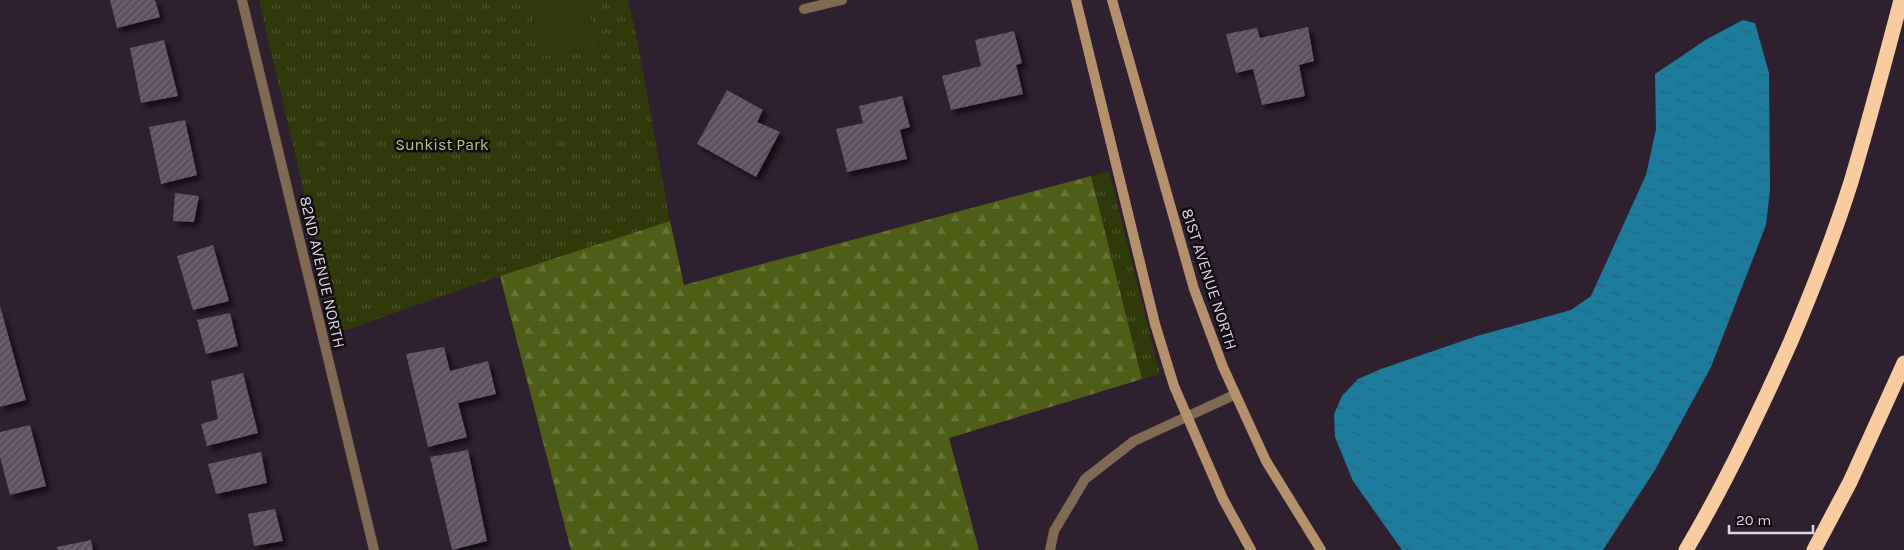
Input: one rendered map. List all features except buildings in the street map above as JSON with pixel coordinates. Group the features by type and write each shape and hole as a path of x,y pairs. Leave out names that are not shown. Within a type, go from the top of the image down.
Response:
{"highway":[{"path":"1686,550 1729,473 1764,403 1805,307 1850,183 1881,81 1901,0"},
{"path":"1814,550 1850,482 1904,363"}],"street":[{"name":"82ND AVENUE NORTH","path":"242,0 374,550"},
{"path":"804,9 842,0"},
{"path":"1076,0 1155,324 1174,386 1223,499 1251,550"},
{"name":"81ST AVENUE NORTH","path":"1112,0 1194,289 1234,395 1266,461 1321,550"},
{"path":"1050,550 1054,531 1085,479 1134,441 1234,395"}],"green space":[{"name":"Sunkist Park","path":"259,0 628,0 636,33 670,221 500,276 337,333"},
{"path":"528,0 587,0 597,44 542,57"},
{"path":"1109,171 1160,374 1142,379 1091,176"},
{"path":"1091,176 1142,379 949,438 979,550 571,550 500,276 670,221 684,285"}],"water":[{"path":"1743,20 1755,23 1769,73 1770,190 1766,225 1711,367 1655,470 1603,550 1402,550 1353,481 1335,437 1334,414 1342,396 1358,379 1381,369 1477,336 1571,310 1591,296 1646,175 1656,129 1655,74 1707,39"}]}
